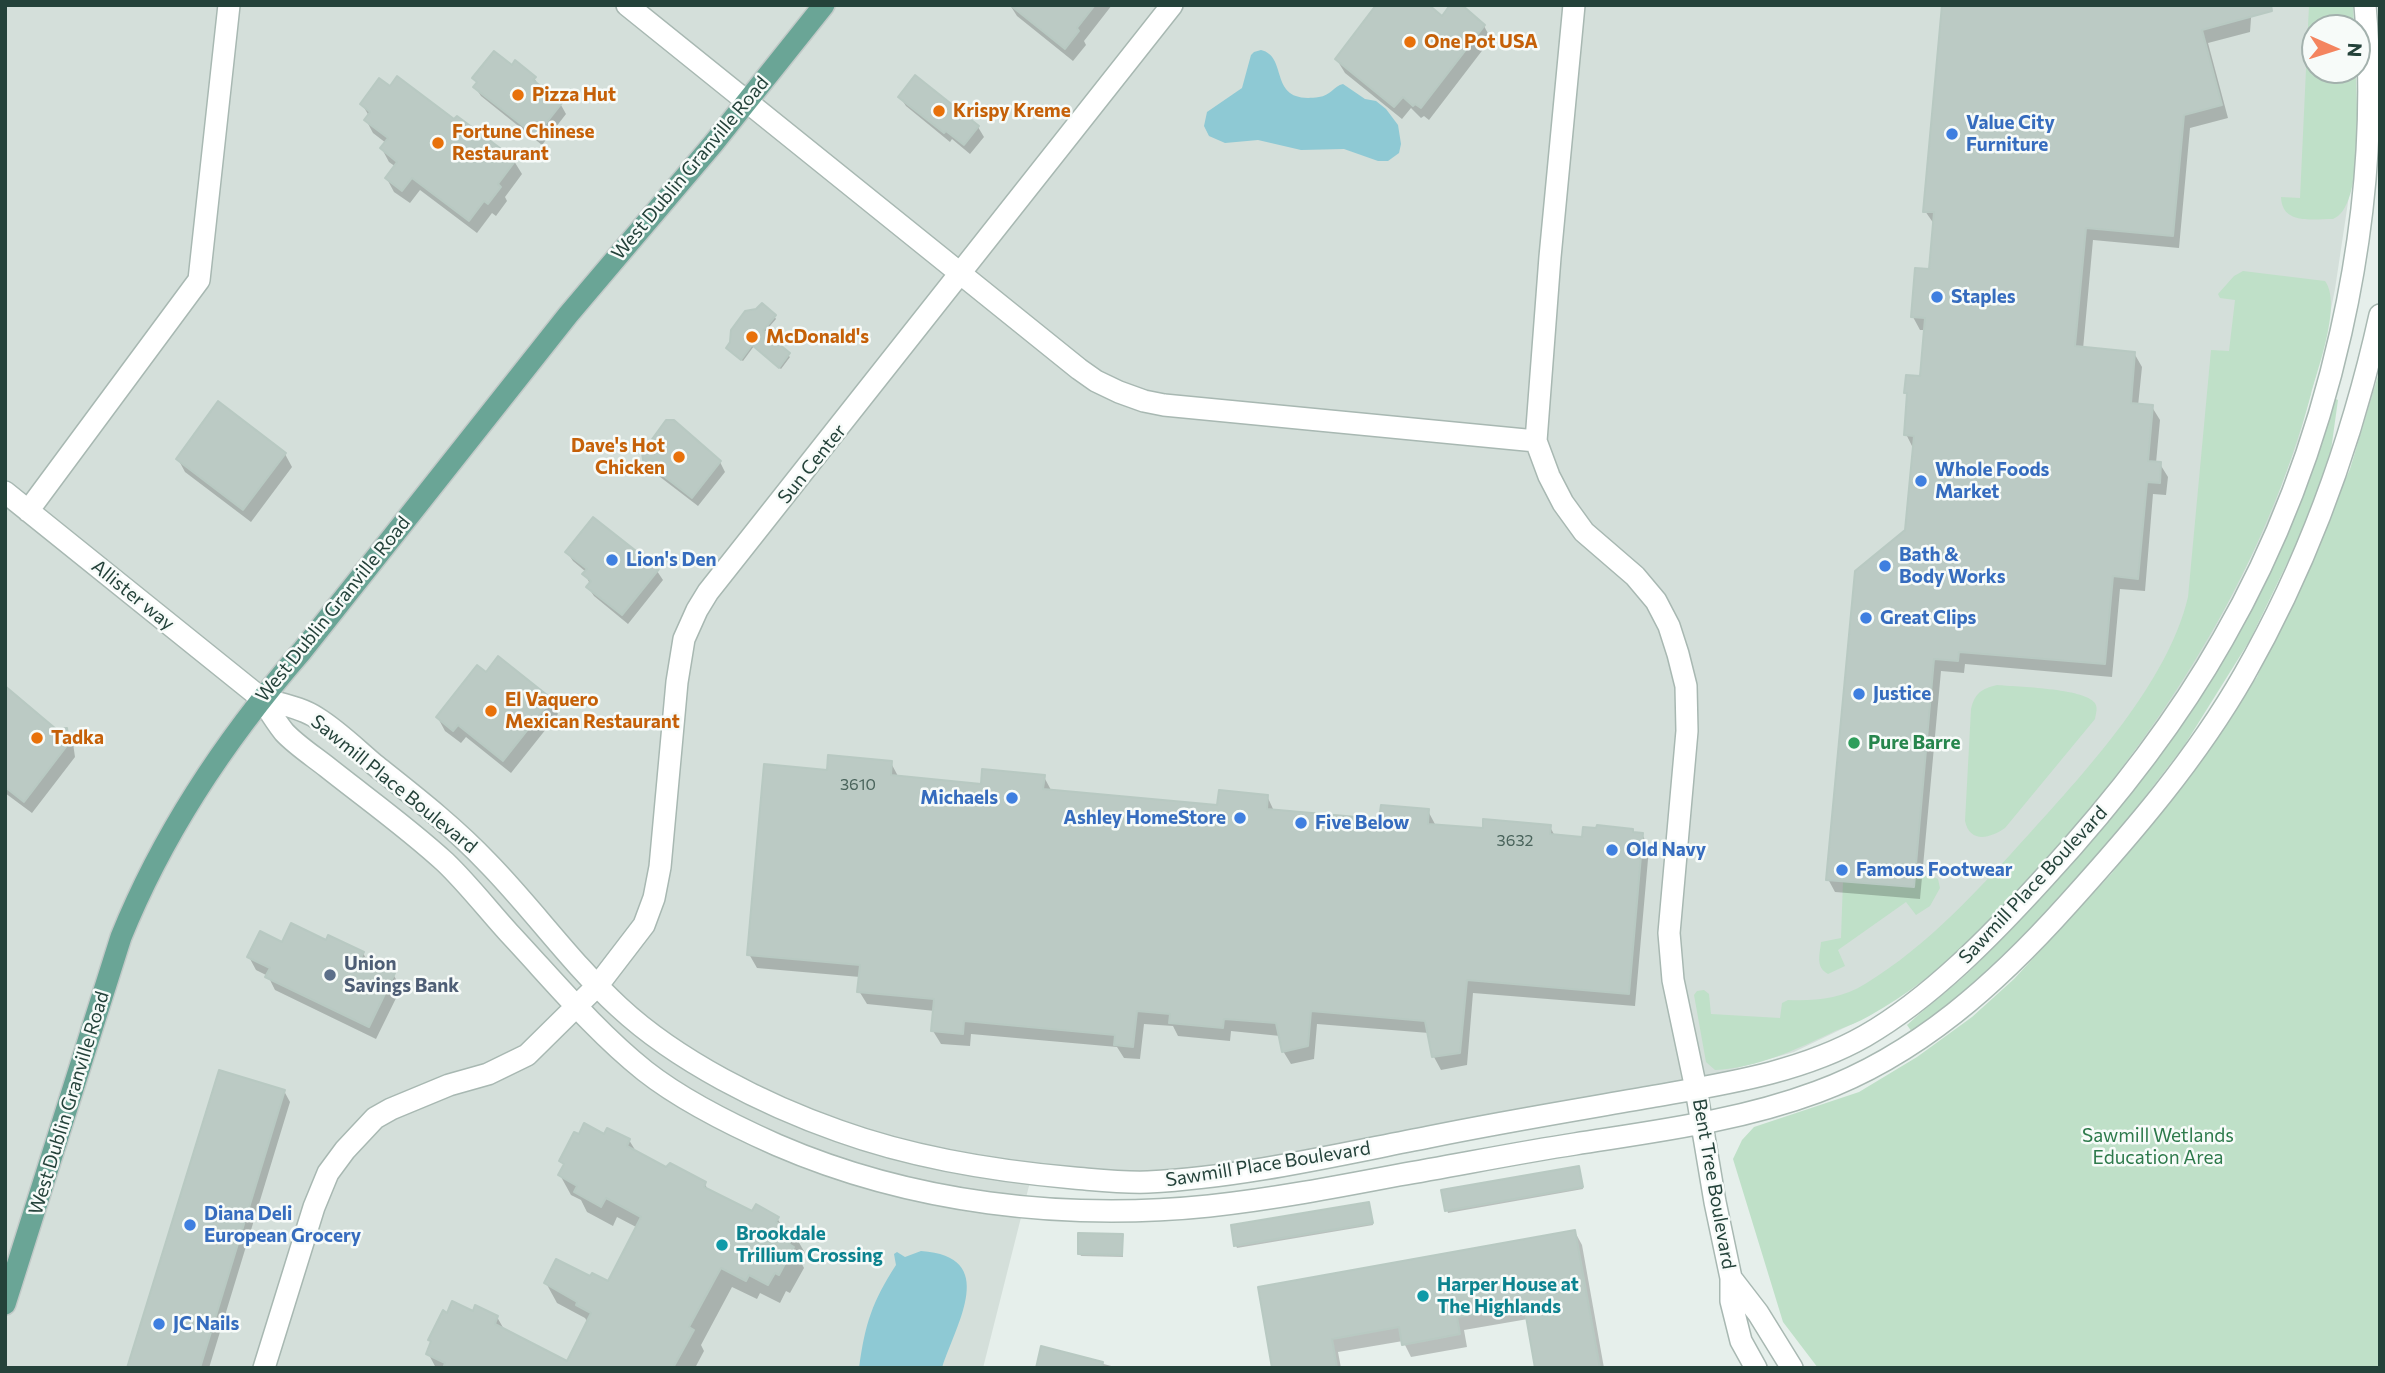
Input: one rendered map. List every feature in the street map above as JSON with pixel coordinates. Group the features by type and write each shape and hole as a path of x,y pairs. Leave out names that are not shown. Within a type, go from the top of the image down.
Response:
{"main road":[{"name":"West Dublin Granville Road","path":"5,1304 118,947 136,900 177,823 261,698 302,651 568,315 748,101 824,5"}],"street":[{"path":"28,511 199,280 229,5"},
{"path":"627,5 959,275 1096,381 1144,401 1164,405 1536,440 1574,5"},
{"name":"Sun Center","path":"264,1368 314,1207 328,1173 345,1150 375,1118 398,1105 449,1085 488,1074 527,1055 598,985 644,925 654,898 660,867 677,682 684,639 697,610 708,592 1172,5"},
{"name":"Sawmill Place Boulevard","path":"261,698 312,714 402,786 490,864 616,1005 679,1051 738,1087 799,1116 906,1152 999,1170 1133,1182 1213,1176 1284,1166 1510,1120 1696,1089 1760,1075 1822,1057 1867,1035 1960,964 2018,907 2124,786 2188,696 2225,636 2264,559 2293,491 2319,416 2344,318 2360,220 2368,113 2365,5"},
{"name":"Sawmill Place Boulevard","path":"261,698 287,736 446,863 577,1006 640,1067 694,1102 776,1145 850,1173 954,1198 1071,1210 1205,1206 1303,1193 1702,1124 1757,1112 1822,1091 1868,1069 1926,1035 1976,998 2017,958 2155,805 2243,677 2281,605 2324,506 2348,439 2366,379 2380,316"},
{"name":"Bent Tree Boulevard","path":"1536,440 1549,476 1563,503 1584,532 1635,576 1656,601 1669,626 1686,685 1687,731 1670,918 1670,958 1696,1089 1714,1202 1731,1278 1731,1301 1741,1341 1756,1368"},
{"name":"Allister way","path":"5,492 261,698"},
{"name":"Bent Tree Boulevard","path":"1731,1278 1758,1313 1792,1368"}],"shaded area":[{"path":"5,5 2353,5 2353,14 2301,14 2301,84 2356,84 2356,149 2323,349 2298,441 2269,520 2237,587 2201,654 2153,728 2038,869 1968,943 1908,991 1869,1016 1794,1052 1730,1070 1696,1089 1213,1176 1032,1174 983,1368 5,1368 5,1304 19,1260 5,1256"}],"green space":[{"path":"2309,5 2353,5 2353,14 2309,14"},
{"path":"2305,84 2356,84 2354,174 2350,195 2343,210 2333,219 2292,216 2283,206 2281,197 2300,198"},
{"path":"2243,271 2325,281 2330,291 2330,320 2292,457 2268,518 2211,634 2177,690 2101,795 2059,846 1994,917 1948,961 1896,1000 1861,1020 1777,1056 1746,1066 1715,1070 1706,1062 1694,995 1697,991 1704,990 1709,994 1711,1014 1780,1018 1782,1003 1788,1000 1818,999 1847,993 1888,969 1952,915 2052,809 2100,753 2144,692 2178,629 2188,597 2211,350 2229,351 2235,300 2220,298 2218,294 2234,276"},
{"name":"Sawmill Wetlands Education Area","path":"2380,369 2380,1368 1818,1368 1783,1322 1733,1159 1742,1140 1754,1127 1859,1092 1917,1057 1972,1017 2014,979 2112,873 2257,677 2350,469"},
{"path":"2334,398 2338,400 2331,450 2306,524 2250,640 2184,746 2093,860 2001,961 1959,998 1912,1032 1907,1025 1975,966 2084,850 2182,724 2238,634 2267,577 2304,489"},
{"path":"1997,685 2078,694 2095,703 2096,711 2095,719 2005,828 1982,837 1971,833 1965,821 1971,709 1980,692"},
{"path":"1915,875 1938,879 1940,888 1930,906 1916,915 1906,902 1838,950 1845,966 1828,974 1824,971 1819,960 1821,942 1841,938 1843,880"}],"water":[{"path":"1261,50 1270,54 1275,61 1285,87 1292,94 1302,98 1319,97 1343,84 1365,99 1376,101 1398,125 1401,144 1399,153 1388,161 1378,161 1344,149 1301,150 1258,140 1225,143 1209,136 1204,126 1207,112 1242,88 1251,55"},
{"path":"921,1251 945,1256 960,1265 966,1279 962,1313 942,1368 859,1368 871,1314 896,1265 894,1254 897,1252 905,1257"}],"building":[{"path":"1010,5 1095,5 1065,49"},
{"name":"One Pot USA","path":"1376,5 1429,5 1442,16 1450,5 1462,5 1485,25 1421,108 1415,104 1413,106 1403,97 1394,107 1335,59"},
{"path":"1942,5 2271,5 2272,11 2202,30 2222,105 2184,115 2173,236 2086,228 2075,346 2135,352 2131,403 2153,405 2148,461 2161,462 2160,483 2147,482 2138,579 2113,576 2105,664 1959,652 1958,661 1934,659 1914,887 1826,880 1855,571 1905,530 1914,436 1904,435 1907,393 1904,393 1906,375 1920,376 1925,318 1911,317 1915,268 1929,269 1934,212 1923,212"},
{"name":"Pizza Hut","path":"494,51 512,65 515,60 536,77 533,80 562,103 536,136 473,87 477,82 472,78"},
{"name":"Krispy Kreme","path":"915,75 979,126 964,145 898,97"},
{"name":"Fortune Chinese Restaurant","path":"397,76 454,119 457,116 516,160 498,184 501,187 488,204 484,201 469,221 412,178 402,191 385,178 397,162 380,148 388,138 364,120 370,112 360,104 379,78 390,86"},
{"name":"McDonald's","path":"762,303 776,315 763,331 790,353 779,368 752,345 741,360 726,348 730,342 731,330 745,311 756,309"},
{"path":"218,401 286,453 243,510 176,459"},
{"name":"Dave's Hot Chicken","path":"666,420 674,420 721,461 692,498 643,460 642,453"},
{"name":"Lion's Den","path":"593,517 659,569 622,615 586,587 591,581 582,574 587,569 565,552"},
{"name":"El Vaquero Mexican Restaurant","path":"498,656 552,699 503,761 458,725 453,731 436,717 477,665 486,672"},
{"name":"Tadka","path":"5,686 56,729 67,728 69,743 24,802 5,787"},
{"path":"828,755 892,761 891,775 981,784 982,769 1045,775 1043,789 1217,805 1219,790 1268,795 1267,809 1379,819 1381,805 1429,809 1428,824 1483,828 1483,819 1551,825 1550,834 1582,837 1583,827 1596,828 1597,825 1633,829 1633,832 1643,833 1629,994 1467,980 1460,1053 1432,1057 1425,1021 1311,1011 1308,1046 1282,1052 1276,1023 1224,1019 1223,1028 1169,1023 1170,1014 1137,1011 1133,1047 1114,1045 1115,1035 964,1021 963,1034 931,1031 934,999 857,992 860,965 747,955 764,764 827,770"},
{"name":"Union Savings Bank","path":"291,923 326,940 328,935 364,952 361,957 395,973 369,1027 265,977 270,968 247,957 260,931 282,942"},
{"path":"219,1070 285,1090 200,1368 127,1368"},
{"name":"Brookdale Trillium Crossing","path":"584,1123 604,1134 607,1128 630,1139 627,1146 666,1167 670,1163 706,1182 704,1187 752,1211 756,1204 779,1217 776,1222 795,1233 789,1244 794,1247 779,1275 775,1273 768,1285 749,1275 746,1281 721,1268 689,1327 694,1330 673,1368 443,1368 445,1363 426,1354 431,1341 428,1340 443,1310 447,1313 452,1301 473,1311 475,1305 498,1316 495,1324 567,1361 591,1313 544,1283 556,1259 590,1276 592,1273 608,1281 641,1217 606,1198 601,1207 574,1192 577,1186 558,1175 564,1164 559,1161 574,1132 579,1134"},
{"path":"1579,1166 1583,1187 1445,1211 1441,1190"},
{"path":"1369,1202 1373,1223 1234,1246 1231,1225"},
{"name":"Harper House at The Highlands","path":"1575,1230 1600,1368 1535,1368 1524,1305 1457,1317 1460,1334 1402,1345 1399,1327 1332,1339 1337,1368 1272,1368 1258,1287"},
{"path":"1078,1233 1123,1234 1122,1255 1078,1254"},
{"path":"1041,1346 1103,1362 1102,1368 1036,1368"}],"place":[{"name":"One Pot USA","path":"1410,42"},
{"name":"Pizza Hut","path":"518,95"},
{"name":"Krispy Kreme","path":"939,111"},
{"name":"Value City Furniture","path":"1952,134"},
{"name":"Fortune Chinese Restaurant","path":"438,143"},
{"name":"Staples","path":"1937,297"},
{"name":"McDonald's","path":"752,337"},
{"name":"Dave's Hot Chicken","path":"679,457"},
{"name":"Whole Foods Market","path":"1921,481"},
{"name":"Lion's Den","path":"612,560"},
{"name":"Bath & Body Works","path":"1885,566"},
{"name":"Great Clips","path":"1866,618"},
{"name":"Justice","path":"1859,694"},
{"name":"El Vaquero Mexican Restaurant","path":"491,711"},
{"name":"Tadka","path":"37,738"},
{"name":"Pure Barre","path":"1854,743"},
{"name":"Michaels","path":"1012,798"},
{"name":"Ashley HomeStore","path":"1240,818"},
{"name":"Five Below","path":"1301,823"},
{"name":"Old Navy","path":"1612,850"},
{"name":"Famous Footwear","path":"1842,870"},
{"name":"Union Savings Bank","path":"330,975"},
{"name":"Diana Deli European Grocery","path":"190,1225"},
{"name":"Brookdale Trillium Crossing","path":"722,1245"},
{"name":"Harper House at The Highlands","path":"1423,1296"},
{"name":"JC Nails","path":"159,1324"}]}
